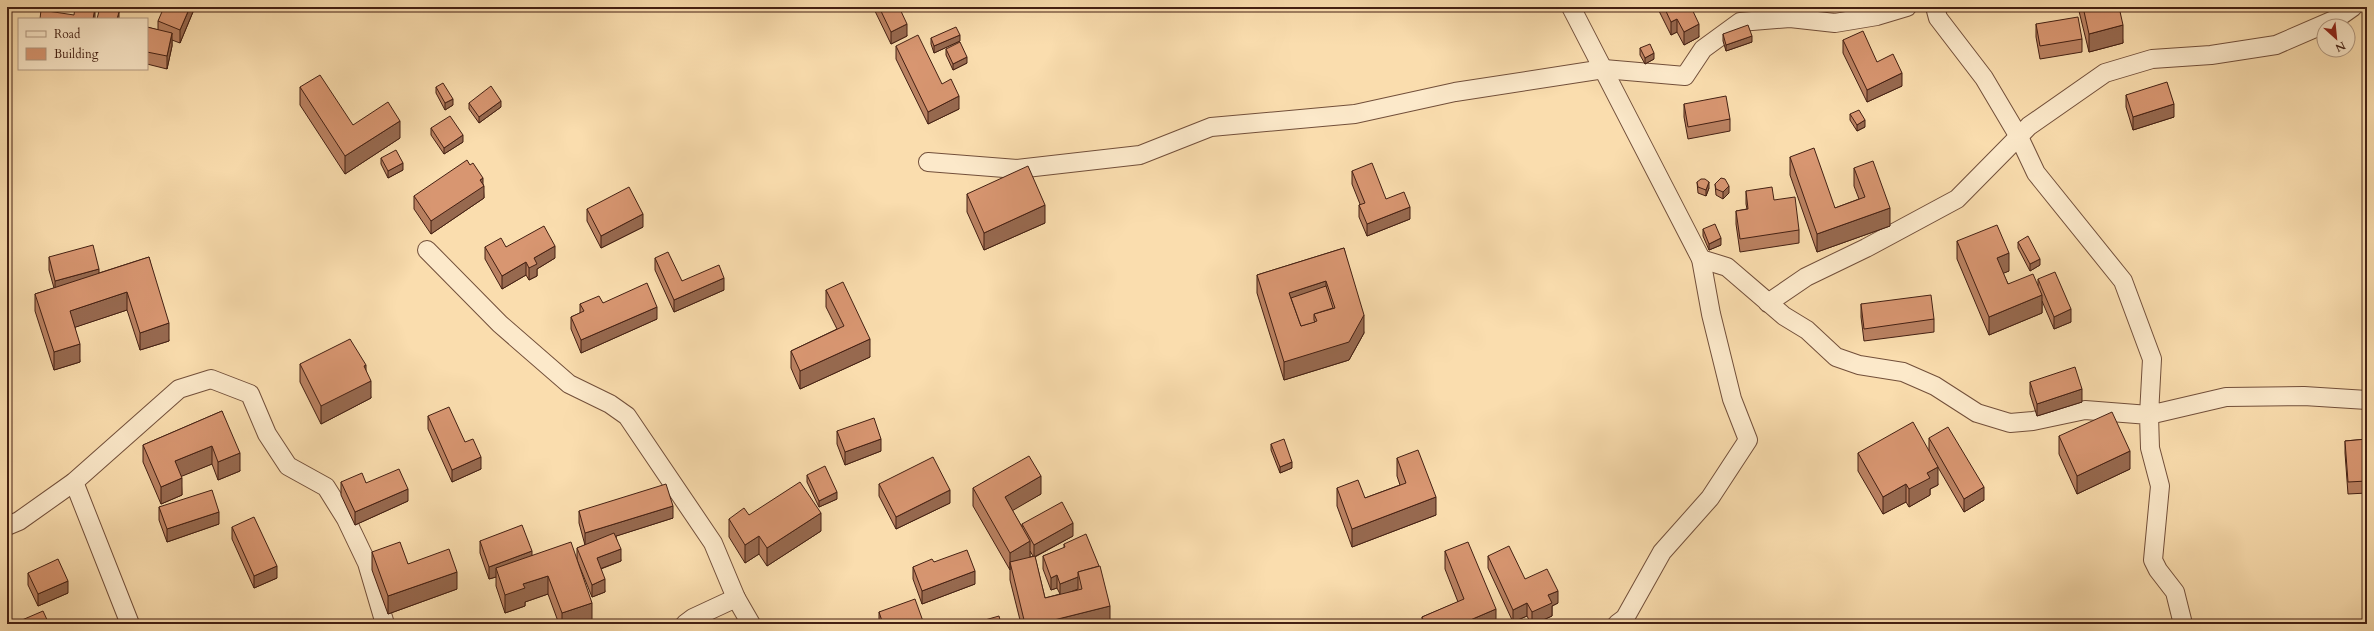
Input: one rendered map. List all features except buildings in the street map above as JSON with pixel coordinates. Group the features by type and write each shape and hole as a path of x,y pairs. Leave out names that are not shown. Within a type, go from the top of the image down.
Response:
{"street":[{"path":"1571,7 1701,259 1711,314 1732,399 1748,440 1710,498 1662,552 1625,618 1617,624"},
{"path":"928,162 1017,169 1140,155 1211,127 1355,114 1454,92 1604,69 1685,76 1704,49 1740,22 1790,18 1835,23 1877,16 1907,7"},
{"path":"1935,7 1938,18 1984,78 2019,137 2036,173 2123,281 2152,359 2149,416 2150,448 2160,486 2154,560 2158,570 2175,592 2183,624"},
{"path":"1768,303 1806,277 1866,248 1957,198 2029,126 2105,73 2152,59 2211,55 2276,45 2336,19 2353,7"},
{"path":"427,250 500,324 569,384 610,404 627,416 713,542 736,598 751,624"},
{"path":"1701,259 1727,267 1784,316 1807,330 1836,357 1859,365 1903,372 1935,386 1977,413 2010,423 2033,421 2085,410 2149,416 2226,397 2304,396 2367,400"},
{"path":"7,526 19,521 74,482 178,389 211,379 250,394 267,434 288,466 326,487 346,519 367,563 384,624"},
{"path":"74,482 130,624"},
{"path":"685,624 693,618 736,598"}]}
